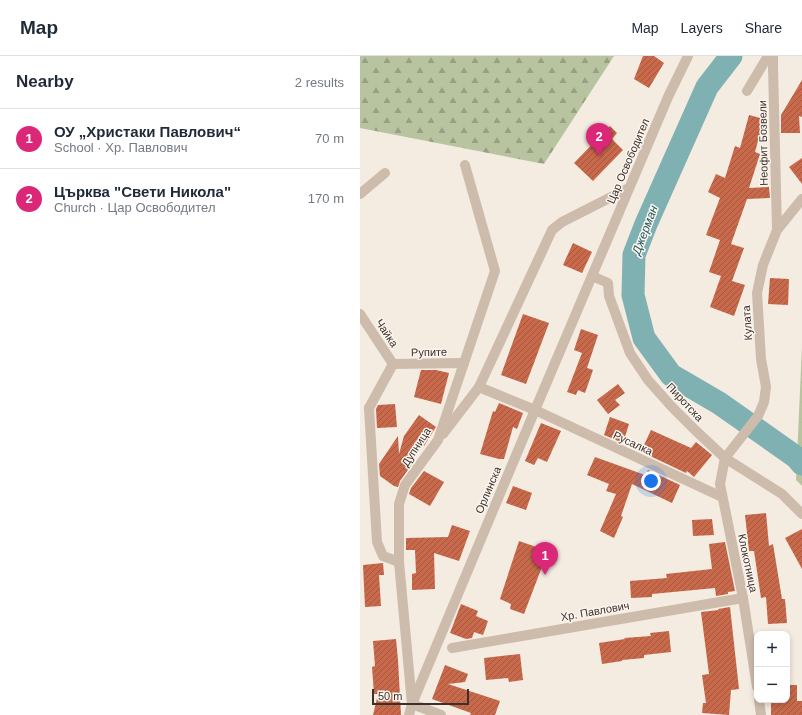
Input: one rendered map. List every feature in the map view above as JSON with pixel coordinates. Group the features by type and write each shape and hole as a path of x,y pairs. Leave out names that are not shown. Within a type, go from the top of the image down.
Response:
{"street":[{"path":"747,91 768,56"},
{"name":"Неофит Бозвели","path":"773,56 777,230"},
{"name":"Цар Освободител","path":"592,276 685,58"},
{"name":"Дупница","path":"412,704 399,562 398,504 405,485 438,440 495,271 465,164"},
{"path":"360,194 385,173"},
{"path":"438,440 479,387 552,230 562,222 629,188"},
{"name":"Кулата","path":"734,447 758,416 764,402 766,387 761,359 757,293 762,265 777,230 802,199"},
{"name":"Орлинска","path":"409,715 412,704 592,276"},
{"name":"Пиротска","path":"592,276 608,283 609,296 630,353 648,380 672,407 725,458 782,494 802,514"},
{"name":"Чайка","path":"360,314 394,364 364,407"},
{"name":"Рупите","path":"394,364 464,363"},
{"name":"Русалка","path":"479,387 535,410 722,497"},
{"path":"364,407 376,542 383,556 399,562"},
{"name":"Клокотница","path":"734,447 725,458 720,484 743,598 754,668"},
{"name":"Хр. Павлович","path":"452,648 743,598"},
{"path":"759,703 761,715"},
{"path":"412,704 441,715"}],"green space":[{"path":"360,56 614,56 544,164 360,128"},
{"path":"802,346 802,486 796,480"}],"building":[{"path":"643,56 654,56 664,63 649,88 634,79"},
{"path":"802,80 802,117 799,116 800,133 781,133 781,115"},
{"path":"749,115 764,119 755,152 760,154 749,188 769,187 770,198 747,199 731,244 744,248 732,281 745,285 734,316 710,307 721,276 709,272 720,240 706,235 720,198 708,192 716,174 725,178 735,146 740,148"},
{"path":"610,126 617,133 612,139 623,150 593,181 574,163"},
{"path":"802,158 802,184 789,167"},
{"path":"573,243 592,252 582,273 563,265"},
{"path":"770,278 789,279 788,305 768,304"},
{"path":"523,314 549,323 526,384 501,375"},
{"path":"581,329 598,335 587,368 593,370 585,393 578,390 576,395 567,392 582,353 574,350"},
{"path":"421,370 436,370 449,373 441,404 414,397"},
{"path":"618,384 625,393 615,400 620,405 608,414 597,400"},
{"path":"499,403 523,413 517,429 513,427 504,459 480,454 493,411 495,412"},
{"path":"395,404 397,427 377,428 376,409 378,405"},
{"path":"419,415 436,427 424,446 422,444 409,463 412,464 400,481 398,487 394,486 380,476 379,464 398,436 399,454 404,436"},
{"path":"610,417 629,424 623,443 604,435"},
{"path":"541,423 561,431 547,462 538,458 534,465 525,461"},
{"path":"651,430 691,448 696,442 712,455 694,477 687,471 686,473 646,454 648,447 644,445"},
{"path":"595,457 645,475 648,470 680,485 672,503 632,484 621,516 623,517 614,538 600,531 616,494 606,491 609,484 587,475"},
{"path":"424,471 444,482 430,506 409,494 411,488"},
{"path":"513,486 532,493 526,510 506,503"},
{"path":"766,513 769,546 773,544 782,599 785,599 787,623 768,624 766,597 761,598 754,551 749,551 745,515"},
{"path":"712,519 714,535 693,536 692,520"},
{"path":"452,525 470,531 459,561 434,553 435,589 412,590 412,574 416,573 415,550 406,550 406,538 448,537"},
{"path":"802,529 802,569 785,538"},
{"path":"519,541 548,551 524,614 510,609 511,604 500,599"},
{"path":"725,542 735,591 716,596 715,588 652,594 652,597 631,598 630,581 667,578 666,574 712,569 709,544"},
{"path":"383,563 384,575 379,575 381,606 365,607 363,565"},
{"path":"461,604 478,611 476,616 488,621 483,635 474,632 472,638 466,639 450,633"},
{"path":"730,607 739,689 731,690 729,715 702,713 703,703 706,703 702,675 709,674 701,612"},
{"path":"669,631 671,652 644,655 644,658 602,664 599,643 625,639 624,638 651,636 650,633"},
{"path":"396,639 401,715 373,715 378,694 374,694 372,667 375,666 373,641"},
{"path":"520,654 523,680 509,682 508,678 486,680 484,658"},
{"path":"445,665 468,674 465,682 448,684 500,701 495,715 470,715 471,713 432,699"},
{"path":"790,685 797,685 797,701 802,701 802,715 771,715 771,703 790,703"}],"waterway":[{"name":"Джерман","path":"731,56 707,87 646,224 634,255 633,295 644,338 671,375 719,403 796,457 802,464"}],"place":[{"name":"Църква \"Свети Никола\"","path":"599,156"},
{"name":"ОУ „Христаки Павлович“","path":"545,575"}]}
